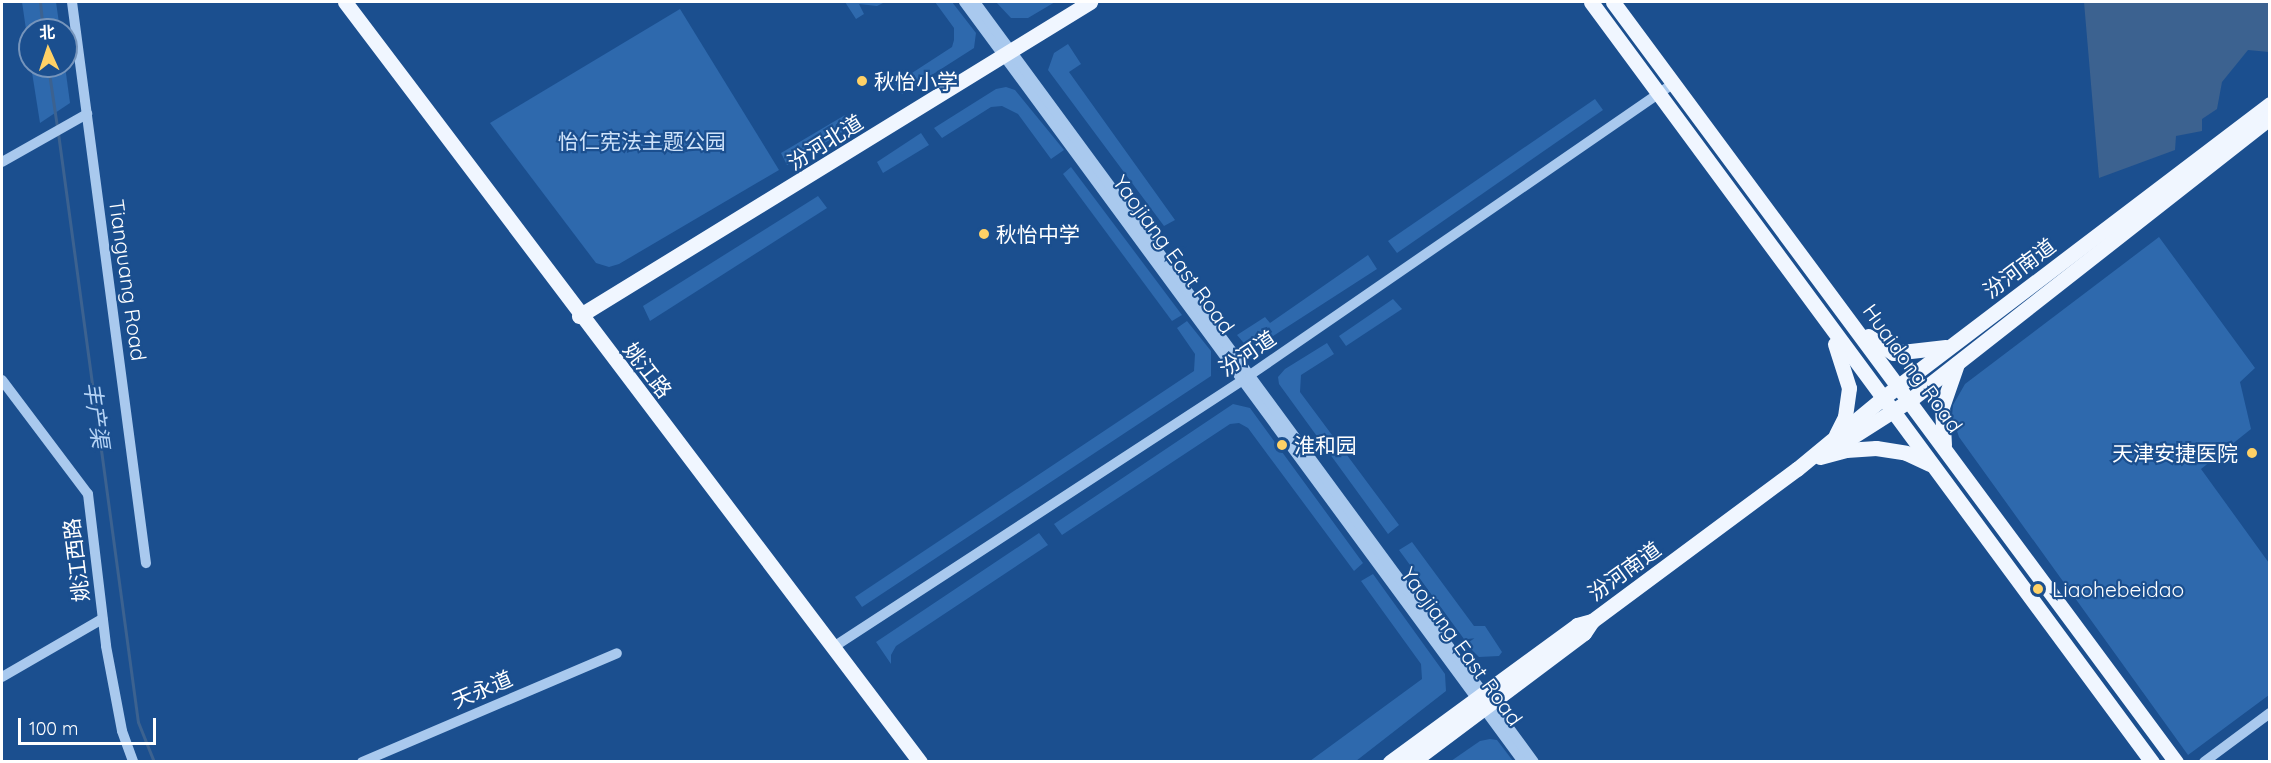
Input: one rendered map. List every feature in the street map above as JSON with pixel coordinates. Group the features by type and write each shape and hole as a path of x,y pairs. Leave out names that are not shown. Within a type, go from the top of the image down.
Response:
{"main road":[{"name":"姚江路","path":"345,2 579,316 835,646 920,762"},
{"name":"汾河北道","path":"579,316 1090,2"},
{"name":"Huaidong Road","path":"1591,2 1828,327 1884,397 1931,465 2152,762"},
{"name":"Huaidong Road","path":"1613,2 1854,324 2176,762"},
{"name":"汾河南道","path":"1412,762 1483,701 1577,626 1592,621 1797,469 1899,385 2270,104"},
{"name":"汾河南道","path":"1797,469 1910,400 2270,118"},
{"path":"1854,324 1893,353 1919,353 1952,345"},
{"path":"1828,327 1849,388 1845,417 1833,441"},
{"path":"1944,448 1942,407 1952,372 1962,357"},
{"path":"1820,457 1846,450 1876,448 1906,453 1931,465"},
{"name":"汾河南道","path":"1390,762 1483,701"}],"street":[{"name":"Tianguang Road","path":"72,2 146,563"},
{"name":"Yaojiang East Road","path":"964,2 1008,53"},
{"name":"Yaojiang East Road","path":"975,2 1008,53 1483,701 1523,762"},
{"name":"汾河道","path":"835,646 1247,377 1674,83"},
{"path":"2,162 87,114"},
{"name":"姚江西路","path":"2,380 88,494 102,619 122,731 133,762"},
{"path":"2,677 102,619"},
{"name":"天永道","path":"362,762 618,653"},
{"name":"Yaojiang East Road","path":"1483,701 1534,762"},
{"path":"2204,762 2270,713"}],"green space":[{"path":"22,2 56,2 58,18 24,18"},
{"path":"845,2 885,2 877,6 859,4 864,14 856,19"},
{"path":"935,2 952,2 976,33 974,48 902,94 895,84 952,47 954,28"},
{"path":"996,2 1055,2 1028,18 1011,18"},
{"name":"怡仁宪法主题公园","path":"680,9 779,170 619,264 609,267 596,263 490,123"},
{"path":"1068,44 1081,64 1069,72 1175,220 1164,226 1048,70 1054,53"},
{"path":"33,78 67,78 70,103 40,123"},
{"path":"1006,87 1015,90 1064,150 1051,159 1018,114 1002,106 991,107 942,138 934,128 996,89"},
{"path":"1595,99 1603,110 1397,253 1388,241"},
{"path":"845,115 852,127 787,165 781,153"},
{"path":"921,133 929,145 883,173 877,162"},
{"path":"1071,167 1182,315 1172,321 1063,174"},
{"path":"818,196 827,208 650,321 643,306"},
{"path":"2159,237 2255,368 2240,382 2251,429 2201,469 2269,563 2269,695 2188,755 1959,437 1952,416 1953,405 1965,384"},
{"path":"1368,255 1377,269 1256,347 1248,348 1237,335 1265,317 1270,323"},
{"path":"1393,299 1402,309 1346,346 1339,336"},
{"path":"1187,321 1211,351 1211,376 862,607 855,597 1194,371 1195,354 1177,328"},
{"path":"1327,343 1334,354 1301,375 1300,392 1399,525 1388,534 1279,384 1278,377 1285,369"},
{"path":"1233,404 1250,408 1363,563 1354,571 1248,428 1239,423 1230,424 1062,535 1054,524"},
{"path":"1039,533 1048,545 896,646 891,655 891,664 876,642"},
{"path":"1412,542 1474,626 1485,626 1502,652 1499,656 1479,657 1472,650 1399,550"},
{"path":"1373,574 1445,674 1446,691 1356,761 1310,761 1422,679 1421,664 1361,581"},
{"path":"1497,740 1513,761 1451,761 1480,741"}],"shaded area":[{"path":"2084,2 2269,2 2269,52 2248,50 2222,82 2217,109 2202,119 2202,131 2176,136 2175,150 2099,178"}],"waterway":[{"name":"丰产渠","path":"40,2 42,18"},
{"name":"丰产渠","path":"50,78 57,127"},
{"name":"丰产渠","path":"58,133 138,722 154,762"}],"place":[{"name":"秋怡小学","path":"862,81"},
{"name":"秋怡中学","path":"984,234"},
{"name":"淮和园","path":"1282,445"},
{"name":"天津安捷医院","path":"2252,453"},
{"name":"Liaohebeidao","path":"2038,589"}]}
